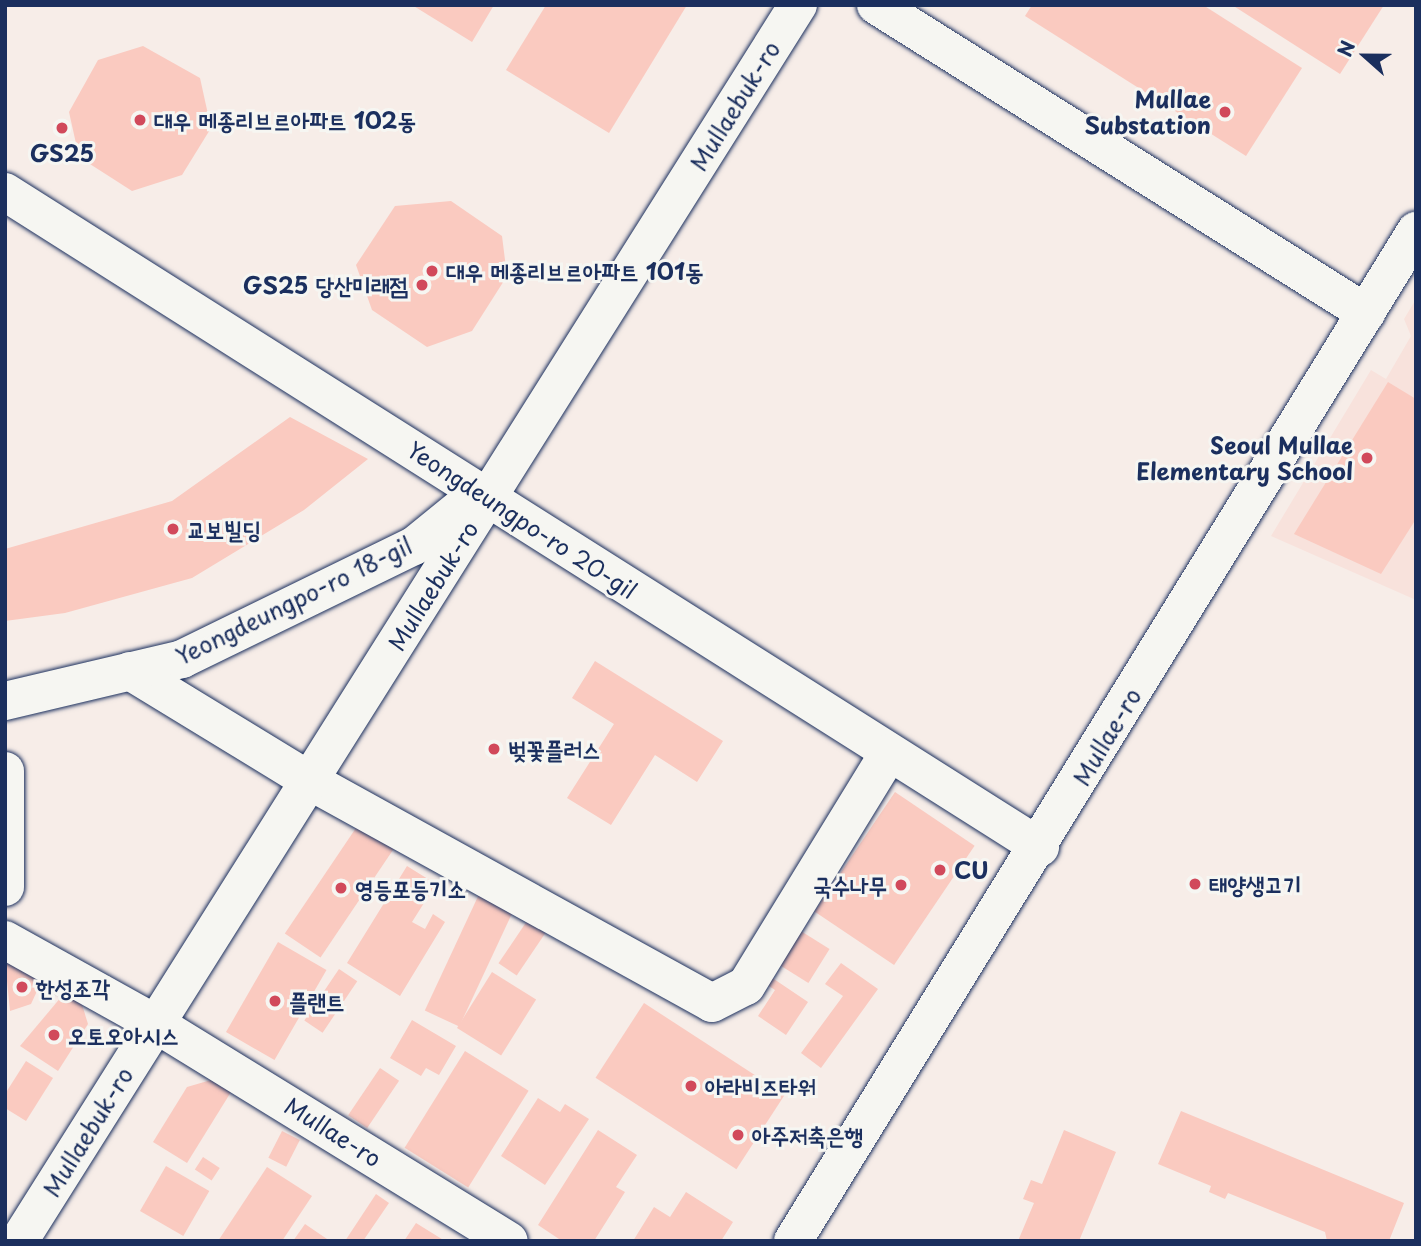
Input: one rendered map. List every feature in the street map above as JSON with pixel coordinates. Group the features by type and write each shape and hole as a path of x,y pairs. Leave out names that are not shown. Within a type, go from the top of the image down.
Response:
{"street":[{"name":"Mullaebuk-ro","path":"19,1241 798,5"},
{"path":"876,5 1366,313"},
{"name":"Yeongdeungpo-ro 20-gil","path":"5,192 1040,847"},
{"name":"Mullae-ro","path":"793,1241 1040,847 1366,313 1410,251"},
{"name":"Yeongdeungpo-ro 18-gil","path":"5,701 182,659 414,545 473,498 489,498"},
{"path":"130,671 310,781 698,998 723,1002 746,986 889,753"},
{"path":"5,771 5,887"},
{"path":"5,940 156,1024"},
{"name":"Mullae-ro","path":"156,1024 509,1241"}],"shaded area":[{"name":"Seoul Mullae Elementary School","path":"1416,299 1416,600 1271,536 1371,370 1386,379 1411,336 1404,319"}],"building":[{"path":"412,5 494,5 472,42"},
{"path":"546,5 687,5 609,133 506,70"},
{"name":"Mullae Substation","path":"1032,5 1203,5 1302,68 1246,156 1025,16"},
{"path":"1232,5 1384,5 1340,74"},
{"name":"대우 메종리브르아파트 102동","path":"143,46 200,78 211,128 182,175 132,191 79,157 69,112 98,60"},
{"name":"대우 메종리브르아파트 101동","path":"451,201 502,236 507,276 472,331 427,347 372,310 356,265 395,206"},
{"name":"Seoul Mullae Elementary School","path":"1388,382 1416,399 1416,519 1381,574 1294,534"},
{"name":"교보빌딩","path":"290,417 368,459 304,510 192,578 65,613 5,621 5,549 172,501"},
{"path":"595,661 723,741 697,782 655,755 611,825 567,798 614,724 572,698"},
{"path":"895,792 975,846 894,965 814,911"},
{"name":"영등포등기소","path":"362,819 398,843 320,957 285,933"},
{"path":"407,866 436,884 412,922 425,929 433,914 445,922 400,996 347,963"},
{"path":"481,890 515,906 459,1027 425,1011"},
{"path":"527,921 545,933 517,976 498,963"},
{"path":"788,923 830,949 808,983 767,957"},
{"name":"플랜트","path":"278,942 326,970 274,1060 226,1032"},
{"name":"한성조각","path":"5,961 44,976 31,1004 10,1011"},
{"path":"841,963 878,989 821,1068 801,1053 843,996 825,984"},
{"path":"339,969 357,981 323,1033 304,1020"},
{"path":"759,969 808,1002 786,1035 758,1016 775,990 755,977"},
{"path":"492,972 536,1000 501,1056 457,1028"},
{"name":"오토오아시스","path":"67,990 80,998 88,1024 58,1071 20,1046"},
{"name":"아라비즈타워","path":"644,1003 785,1094 736,1169 596,1078"},
{"path":"412,1020 456,1046 439,1075 426,1068 421,1076 390,1058"},
{"path":"465,1051 529,1091 468,1187 405,1148"},
{"path":"26,1061 53,1078 26,1121 5,1108 5,1094"},
{"path":"380,1068 399,1081 367,1128 348,1115"},
{"path":"211,1080 231,1092 187,1163 153,1142 187,1087"},
{"path":"538,1098 560,1112 565,1104 589,1119 545,1185 501,1156"},
{"path":"1181,1111 1404,1203 1389,1241 1327,1241 1325,1232 1228,1193 1225,1199 1209,1192 1211,1186 1158,1164"},
{"path":"598,1130 637,1155 616,1187 625,1192 594,1241 562,1241 538,1225"},
{"path":"1064,1130 1116,1152 1079,1241 1018,1241 1034,1203 1023,1199 1031,1180 1042,1184"},
{"path":"282,1131 300,1140 286,1167 268,1158"},
{"path":"203,1157 220,1168 212,1180 195,1170"},
{"path":"166,1166 209,1191 183,1236 140,1211"},
{"path":"267,1167 312,1196 282,1241 218,1241"},
{"path":"686,1192 733,1222 721,1241 633,1241 654,1207 670,1217"},
{"path":"376,1194 389,1203 363,1241 345,1241"},
{"path":"416,1223 445,1241 404,1241"},
{"path":"305,1224 330,1241 293,1241"}],"place":[{"name":"Mullae Substation","path":"1225,112"},
{"name":"대우 메종리브르아파트 102동","path":"140,120"},
{"name":"GS25","path":"62,128"},
{"name":"대우 메종리브르아파트 101동","path":"432,271"},
{"name":"GS25 당산미래점","path":"422,285"},
{"name":"Seoul Mullae Elementary School","path":"1367,458"},
{"name":"교보빌딩","path":"173,529"},
{"name":"벚꽃플러스","path":"494,749"},
{"name":"CU","path":"940,870"},
{"name":"태양생고기","path":"1195,884"},
{"name":"국수나무","path":"901,885"},
{"name":"영등포등기소","path":"341,888"},
{"name":"한성조각","path":"22,987"},
{"name":"플랜트","path":"275,1001"},
{"name":"오토오아시스","path":"54,1035"},
{"name":"아라비즈타워","path":"691,1086"},
{"name":"아주저축은행","path":"738,1135"}]}
